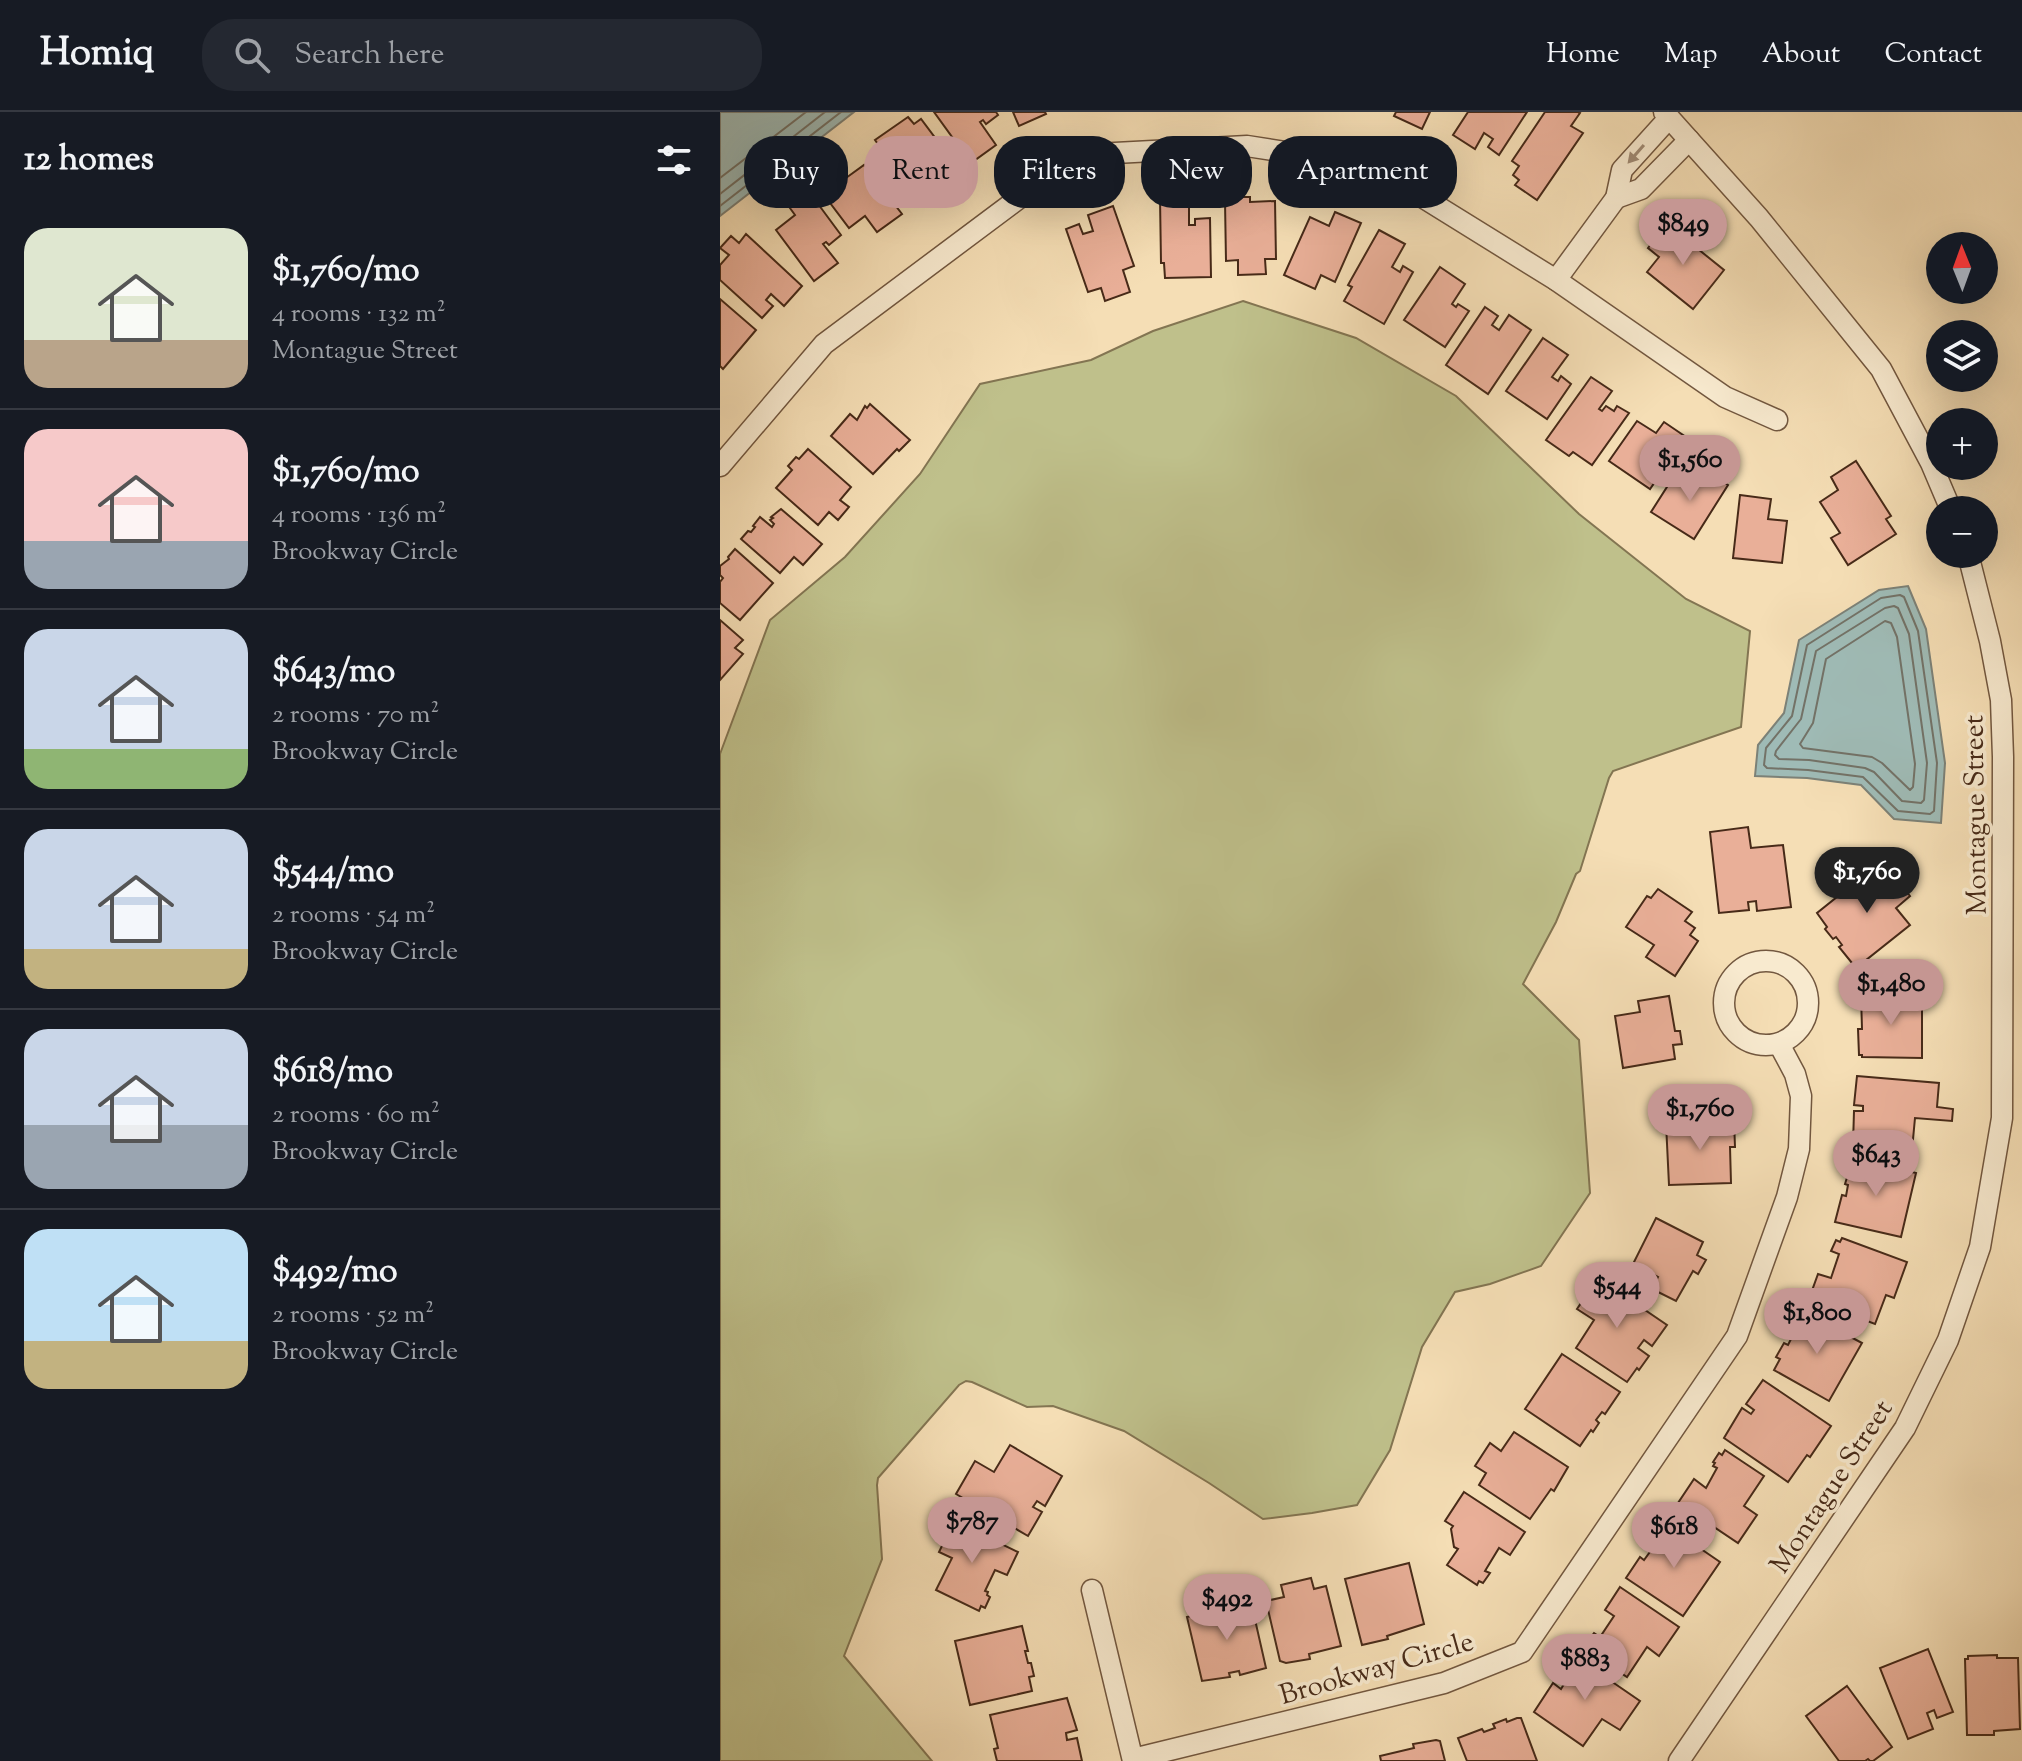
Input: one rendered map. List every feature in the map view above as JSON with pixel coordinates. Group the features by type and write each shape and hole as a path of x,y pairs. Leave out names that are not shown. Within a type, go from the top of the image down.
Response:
{"street":[{"path":"1556,280 1616,198 1622,170 1666,115 1759,218 1881,369 1945,496"},
{"path":"1616,198 1641,189 1689,140"},
{"path":"720,466 824,344 1046,178 1096,154 1247,146 1336,160 1419,195 1556,280 1725,397 1777,420"},
{"name":"Montague Street","path":"1679,1761 1905,1428 1948,1340 1980,1247 2002,1118 2003,757 2001,700 1972,568"},
{"path":"1757,962 1777,963 1786,967 1795,973 1807,991 1804,1023 1779,1044 1757,1045 1747,1041 1738,1035 1726,1017 1724,998 1732,979 1757,962"},
{"name":"Brookway Circle","path":"1133,1760 1444,1683 1522,1652 1737,1336 1787,1197 1799,1149 1801,1096 1795,1074 1779,1044"},
{"path":"1092,1590 1133,1760"}],"green space":[{"path":"1243,301 1356,338 1456,396 1579,514 1686,599 1750,631 1741,727 1613,771 1580,871 1523,984 1579,1040 1590,1193 1541,1266 1490,1284 1455,1292 1422,1347 1390,1450 1357,1505 1263,1519 1124,1431 1053,1406 1027,1407 972,1382 959,1385 878,1478 882,1559 844,1656 932,1761 720,1761 720,754 770,620 845,557 920,474 980,384 1091,360 1153,331"}],"water":[{"path":"720,112 854,112 823,136 744,136 744,197 720,216"},
{"path":"1908,586 1926,629 1945,763 1941,823 1894,819 1861,785 1807,778 1755,776 1758,745 1784,713 1799,640 1879,590"}],"building":[{"path":"934,112 996,112 998,115 986,124 983,120 980,122 994,146 978,158 978,136 951,136"},
{"path":"1013,112 1045,112 1046,114 1019,126"},
{"path":"1396,112 1430,112 1422,129 1394,116"},
{"path":"1468,112 1527,112 1499,155 1488,147 1493,139 1484,133 1475,149 1453,135"},
{"path":"1545,112 1580,113 1571,126 1583,133 1537,200 1515,185 1519,180 1513,175 1519,166 1512,161"},
{"path":"908,117 914,124 921,119 934,136 881,136"},
{"path":"864,165 864,208 897,208 902,214 877,232 865,216 849,228 834,208 848,208 848,177"},
{"path":"1268,201 1268,208 1275,208 1276,259 1265,259 1266,274 1238,275 1238,260 1226,261 1225,208 1252,208 1252,202"},
{"path":"790,208 821,208 841,235 829,245 826,242 823,244 838,263 814,281 776,230 795,215"},
{"path":"1114,208 1134,266 1123,270 1130,292 1105,301 1101,288 1088,292 1066,229 1079,224 1083,234 1093,231 1088,215"},
{"path":"1160,208 1189,208 1189,225 1195,225 1195,219 1210,218 1211,277 1165,278 1164,263 1161,263"},
{"path":"1335,212 1361,223 1335,282 1321,275 1315,289 1284,275 1310,217 1329,226"},
{"path":"1667,224 1724,270 1693,309 1647,272 1659,257 1648,248"},
{"path":"1379,230 1405,244 1392,267 1400,272 1403,266 1413,272 1384,324 1344,301 1352,287 1348,285"},
{"path":"746,234 802,286 784,306 771,294 766,300 773,306 762,318 720,280 720,265 729,255 720,248 731,236 739,243"},
{"path":"1440,267 1465,284 1452,304 1469,311 1445,347 1404,320"},
{"path":"720,299 756,330 723,369 720,366"},
{"path":"1485,307 1498,316 1492,325 1499,330 1509,315 1531,330 1488,394 1446,365"},
{"path":"1543,338 1568,355 1552,377 1558,381 1561,376 1571,384 1547,419 1506,391"},
{"path":"1591,377 1612,391 1599,409 1602,411 1606,406 1614,411 1617,406 1629,413 1592,465 1573,452 1569,456 1546,440"},
{"path":"870,404 910,440 873,474 831,436 850,414 857,420 865,406 867,408"},
{"path":"1637,421 1656,433 1664,422 1686,437 1650,489 1609,461"},
{"path":"808,449 851,487 840,500 849,507 838,520 829,512 818,525 776,488 792,470 788,466"},
{"path":"1856,461 1891,516 1886,519 1896,534 1848,565 1831,538 1840,533 1820,502 1838,490 1831,477"},
{"path":"1704,470 1728,485 1694,539 1651,512 1674,476 1693,488"},
{"path":"1740,495 1771,499 1768,519 1787,521 1782,563 1733,558"},
{"path":"781,509 822,544 803,565 794,557 780,573 741,539 748,531 751,532 760,517 772,527 771,517"},
{"path":"735,549 773,583 740,620 720,603 720,582 723,578 720,566"},
{"path":"720,620 743,640 735,648 743,654 720,680"},
{"path":"1748,827 1751,848 1783,845 1791,907 1757,911 1756,901 1748,902 1749,910 1719,913 1710,832"},
{"path":"1882,861 1910,896 1896,908 1910,925 1856,968 1839,947 1842,945 1836,937 1833,939 1825,929 1827,927 1817,913"},
{"path":"1658,889 1692,912 1685,921 1695,928 1690,935 1698,941 1675,976 1646,957 1654,945 1626,927 1647,896 1651,898"},
{"path":"1861,995 1922,995 1922,1058 1859,1055"},
{"path":"1669,996 1675,1031 1680,1031 1682,1044 1673,1045 1675,1059 1623,1068 1615,1016 1640,1012 1638,1001"},
{"path":"1857,1076 1939,1083 1937,1107 1953,1109 1952,1121 1915,1118 1912,1150 1853,1145 1854,1111 1863,1111 1863,1106 1854,1105"},
{"path":"1734,1120 1735,1147 1730,1147 1731,1183 1669,1185 1666,1123"},
{"path":"1853,1158 1916,1173 1901,1237 1835,1222 1842,1195 1846,1196 1848,1185 1845,1184"},
{"path":"1656,1218 1703,1242 1697,1255 1706,1260 1698,1274 1693,1271 1676,1301 1652,1289 1658,1277 1633,1264"},
{"path":"1842,1238 1907,1262 1894,1298 1886,1295 1875,1324 1809,1299 1818,1274 1831,1278 1839,1254 1831,1251 1836,1240 1840,1242"},
{"path":"1598,1278 1667,1325 1652,1346 1644,1340 1638,1348 1649,1356 1627,1382 1576,1348 1594,1320 1577,1309"},
{"path":"1802,1311 1862,1343 1829,1401 1774,1370 1780,1359 1776,1357 1784,1343 1788,1345 1794,1333 1791,1331"},
{"path":"1562,1354 1620,1392 1605,1414 1602,1412 1596,1420 1599,1423 1580,1446 1525,1409"},
{"path":"1763,1380 1831,1426 1788,1482 1724,1438 1742,1408 1751,1414 1754,1410 1746,1404"},
{"path":"1514,1432 1568,1467 1554,1491 1551,1489 1530,1519 1479,1485 1486,1473 1475,1466 1490,1443 1501,1451"},
{"path":"1010,1445 1062,1476 1045,1506 1037,1501 1033,1507 1042,1512 1028,1536 956,1494 975,1461 994,1472"},
{"path":"1725,1450 1764,1476 1744,1506 1757,1515 1738,1543 1678,1503 1694,1479 1706,1488 1717,1468 1713,1462"},
{"path":"1464,1492 1525,1532 1510,1555 1499,1548 1485,1571 1490,1573 1483,1583 1479,1581 1477,1585 1447,1565 1458,1549 1454,1547 1453,1526 1445,1521"},
{"path":"954,1521 1018,1552 1007,1575 995,1570 985,1591 990,1597 985,1608 981,1606 979,1611 936,1590 952,1558 939,1552"},
{"path":"1666,1525 1720,1562 1683,1616 1626,1578 1640,1557 1644,1560 1652,1549 1648,1546"},
{"path":"1409,1563 1424,1624 1387,1636 1388,1639 1362,1645 1345,1579"},
{"path":"1311,1578 1314,1589 1326,1586 1341,1646 1309,1654 1310,1659 1280,1661 1266,1601 1284,1597 1281,1585"},
{"path":"1620,1587 1679,1627 1659,1656 1647,1647 1627,1677 1587,1650 1590,1647 1586,1644 1594,1633 1600,1637 1614,1616 1605,1610"},
{"path":"1251,1602 1266,1668 1240,1675 1239,1671 1229,1673 1230,1677 1202,1681 1187,1617"},
{"path":"1022,1626 1028,1651 1025,1651 1034,1676 1029,1677 1032,1691 970,1705 955,1641"},
{"path":"1928,1649 1953,1712 1937,1718 1934,1710 1927,1713 1933,1729 1908,1739 1880,1668"},
{"path":"1573,1655 1640,1701 1620,1730 1602,1719 1583,1746 1534,1712 1553,1683 1561,1689 1564,1684 1557,1679"},
{"path":"1997,1655 1997,1658 2018,1658 2020,1729 1994,1731 1994,1735 1967,1735 1965,1659 1968,1656"},
{"path":"1847,1686 1892,1747 1873,1761 1839,1761 1806,1716"},
{"path":"1067,1698 1077,1730 1066,1733 1067,1740 1077,1738 1082,1761 997,1761 994,1749 998,1748 990,1715"},
{"path":"1521,1718 1537,1761 1467,1761 1458,1738 1482,1729 1484,1732 1495,1728 1493,1724"},
{"path":"1440,1741 1445,1761 1381,1761 1380,1756 1414,1748 1413,1744"}]}
